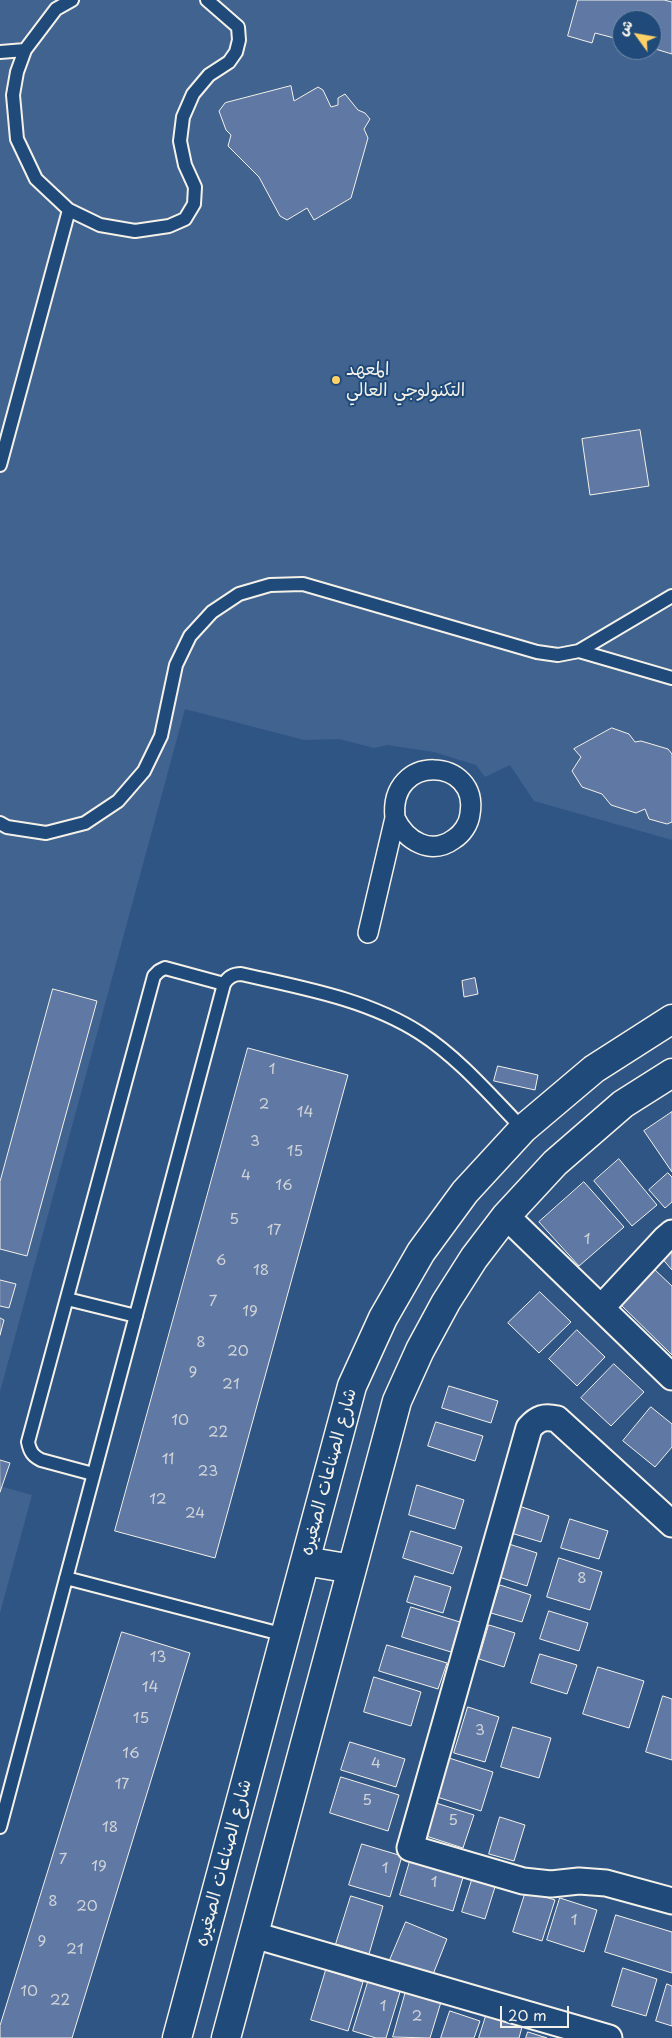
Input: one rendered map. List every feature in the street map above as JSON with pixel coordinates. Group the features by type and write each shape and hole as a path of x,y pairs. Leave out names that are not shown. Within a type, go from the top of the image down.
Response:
{"street":[{"path":"368,934 395,818 394,805 399,788 410,776 423,770 441,769 452,774 462,782 469,793 472,806 469,820 460,835 448,843 435,846 421,845 410,839 401,830 395,818"},
{"name":"شارع الصناعات الصغيره","path":"177,2038 352,1386 383,1318 421,1252 465,1192 523,1129 594,1069 672,1019"},
{"path":"226,2038 397,1401 420,1350 446,1302 474,1258 506,1216 555,1163 623,1104 672,1073"},
{"path":"506,1216 672,1377"},
{"path":"601,1308 664,1239 672,1233"},
{"path":"672,1524 557,1419 547,1416 536,1420 529,1428 410,1848 523,1881 551,1884 579,1881 606,1883 672,1901"},
{"path":"305,1561 352,1569"},
{"path":"254,1935 609,2038"}],"lane":[{"path":"72,0 56,9 25,50 17,72 13,95 17,139 36,179 69,210 100,225 135,231 169,226 185,220 194,204 195,187 185,165 180,141 183,117 193,94 209,75 229,62 236,52 239,40 238,26 207,0"},
{"path":"0,52 25,50"},
{"path":"0,92 13,95"},
{"path":"0,465 69,210"},
{"path":"0,823 7,827 46,833 85,824 118,801 144,772 161,736 176,665 190,636 212,612 239,594 270,585 303,584 538,652 558,655 579,651 672,596"},
{"path":"579,651 672,678"},
{"path":"94,1474 41,1460 34,1456 28,1442 154,976 165,968 224,984"},
{"path":"0,1827 224,984 231,976 241,974 328,995 376,1010 421,1033 460,1066 523,1129"},
{"path":"67,1300 136,1316"},
{"path":"66,1578 285,1635"}],"shaded area":[{"name":"المعهد التكنولوجي العالي","path":"0,0 672,0 672,840 534,801 510,765 485,777 476,765 434,752 387,745 374,748 339,739 304,740 185,709 0,1392"},
{"path":"0,1486 32,1495 0,1613"}],"building":[{"path":"578,0 664,0 672,2 672,54 662,51 662,10 612,10 612,37 595,33 592,43 568,36"},
{"path":"291,86 294,101 318,87 323,90 331,107 338,105 338,98 345,94 358,110 365,113 370,119 364,129 368,138 351,198 314,220 307,208 287,220 280,216 259,177 228,146 231,135 226,130 219,111 225,103"},
{"path":"640,430 649,486 590,495 582,439"},
{"path":"612,728 629,734 635,742 641,741 668,749 672,754 672,822 667,824 649,819 645,809 636,813 611,805 602,794 582,787 572,771 581,757 574,749"},
{"path":"475,978 478,994 464,997 462,981"},
{"path":"53,989 97,1001 27,1256 0,1249 0,1182"},
{"path":"248,1048 348,1075 215,1558 115,1531"},
{"path":"498,1066 538,1075 535,1090 494,1081"},
{"path":"672,1112 672,1172 644,1131"},
{"path":"619,1159 657,1205 632,1226 594,1181"},
{"path":"668,1173 672,1177 672,1202 665,1208 649,1190"},
{"path":"584,1182 624,1227 579,1266 539,1222"},
{"path":"672,1246 672,1270 660,1256"},
{"path":"654,1269 672,1286 672,1355 620,1304"},
{"path":"0,1280 16,1284 9,1308 0,1306"},
{"path":"540,1292 571,1322 539,1353 508,1323"},
{"path":"0,1318 4,1320 0,1335"},
{"path":"577,1330 605,1357 577,1386 549,1359"},
{"path":"614,1364 644,1392 611,1426 581,1398"},
{"path":"449,1386 498,1401 491,1423 442,1408"},
{"path":"651,1407 672,1424 672,1447 655,1467 623,1441"},
{"path":"436,1422 483,1436 475,1461 428,1446"},
{"path":"0,1460 10,1463 0,1492"},
{"path":"417,1485 464,1500 455,1529 409,1515"},
{"path":"519,1506 549,1516 541,1542 511,1533"},
{"path":"570,1519 608,1531 599,1559 561,1548"},
{"path":"411,1531 462,1547 453,1574 403,1558"},
{"path":"509,1544 537,1553 527,1586 499,1577"},
{"path":"559,1558 602,1572 590,1610 547,1597"},
{"path":"415,1576 451,1587 443,1613 407,1602"},
{"path":"500,1585 531,1595 522,1622 491,1613"},
{"path":"411,1607 460,1622 451,1652 402,1637"},
{"path":"549,1611 588,1623 579,1651 540,1639"},
{"path":"489,1625 515,1633 504,1667 479,1659"},
{"path":"122,1632 190,1653 72,2038 0,2038 0,2026"},
{"path":"387,1645 447,1663 438,1689 379,1671"},
{"path":"540,1654 577,1665 567,1694 531,1683"},
{"path":"598,1667 644,1681 629,1728 583,1714"},
{"path":"374,1677 421,1692 411,1726 364,1712"},
{"path":"663,1696 672,1699 672,1760 646,1752"},
{"path":"468,1707 499,1717 485,1762 454,1753"},
{"path":"513,1727 551,1738 539,1778 501,1767"},
{"path":"350,1742 405,1759 396,1787 341,1770"},
{"path":"449,1758 493,1772 481,1811 437,1797"},
{"path":"341,1777 399,1795 388,1831 330,1813"},
{"path":"433,1802 474,1815 463,1848 423,1835"},
{"path":"500,1817 525,1825 514,1861 489,1854"},
{"path":"362,1844 402,1856 390,1897 349,1885"},
{"path":"411,1858 464,1874 453,1911 400,1895"},
{"path":"472,1880 495,1887 485,1919 462,1912"},
{"path":"526,1891 555,1900 542,1941 513,1932"},
{"path":"351,1896 383,1906 369,1954 336,1944"},
{"path":"560,1898 597,1910 584,1952 547,1940"},
{"path":"616,1915 672,1932 672,1973 605,1952"},
{"path":"406,1922 447,1939 432,1977 390,1960"},
{"path":"623,1968 657,1979 646,2016 612,2006"},
{"path":"326,1970 363,1982 348,2031 311,2020"},
{"path":"368,1982 400,1992 386,2038 376,2038 353,2031"},
{"path":"667,1984 672,1986 672,2026 656,2021"},
{"path":"406,1991 441,2002 430,2038 393,2037"},
{"path":"450,2011 480,2021 474,2038 441,2038"},
{"path":"486,2016 522,2027 519,2038 479,2038"},
{"path":"528,2032 547,2038 526,2038"}],"place":[{"name":"المعهد التكنولوجي العالي","path":"336,380"}]}
